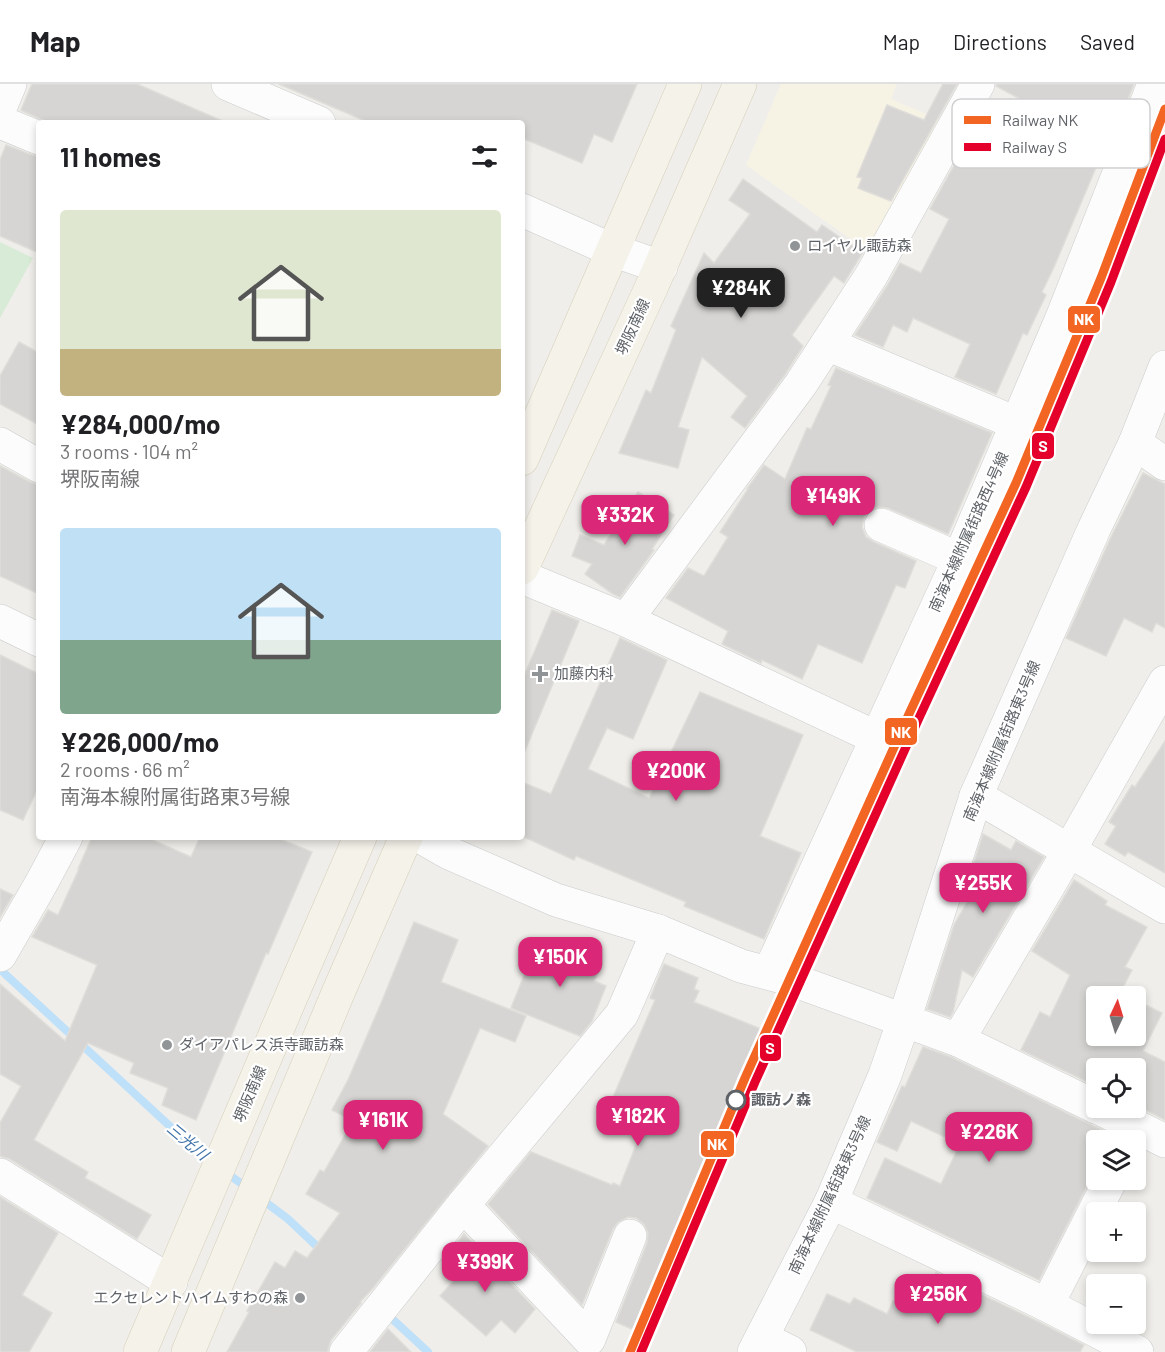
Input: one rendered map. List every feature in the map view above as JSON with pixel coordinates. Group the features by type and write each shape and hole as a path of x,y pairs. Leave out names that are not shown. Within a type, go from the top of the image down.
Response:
{"main road":[{"path":"525,452 684,84"},
{"name":"堺阪南線","path":"525,562 661,267 740,84"},
{"name":"堺阪南線","path":"140,1352 359,840"},
{"path":"188,1352 405,840"}],"street":[{"path":"0,108 10,84"},
{"path":"228,84 312,120"},
{"path":"970,99 978,84"},
{"name":"南海本線附属街路西4号線","path":"1148,99 1154,84"},
{"path":"0,122 36,137"},
{"path":"626,620 801,384 871,276 952,131"},
{"name":"南海本線附属街路西4号線","path":"769,973 959,559 1062,318 1121,168"},
{"path":"525,211 612,250 661,267"},
{"path":"827,344 1016,423"},
{"name":"南海本線附属街路東3号線","path":"769,1347 885,1075 976,796 1094,529 1135,443 1165,367"},
{"path":"1135,443 1165,464"},
{"path":"0,444 36,464"},
{"path":"881,525 959,559"},
{"path":"525,578 626,620 877,738"},
{"path":"0,621 36,639"},
{"path":"958,1040 1165,682"},
{"path":"976,796 1165,907"},
{"path":"3,950 64,840"},
{"path":"426,840 449,853 556,900 658,931 741,966 809,986 958,1040 1086,1102"},
{"path":"346,1352 463,1205 622,1014 658,931"},
{"path":"1115,1118 1134,1130"},
{"path":"0,1175 171,1282"},
{"path":"1047,1305 1105,1190"},
{"path":"831,1202 1047,1305 1137,1352"},
{"path":"463,1205 589,1339 630,1236"}],"shaded area":[{"path":"781,84 897,84 891,99 947,123 872,254 746,165"}],"green space":[{"path":"0,242 33,258 0,318"}],"building":[{"path":"32,84 137,84 220,120 43,120 21,110"},
{"path":"279,84 637,84 612,142 594,134 582,163 525,139 525,120 363,120"},
{"path":"943,84 957,84 891,201 858,188 862,178 857,177 887,105 924,120"},
{"path":"997,84 1134,84 1128,99 1020,99 996,86"},
{"path":"6,145 36,156 36,252 0,236 0,160"},
{"path":"953,168 1096,168 1042,292 1046,295 1027,335 1023,333 996,394 955,377 970,344 913,318 907,332 893,325 883,347 855,335 900,263 921,273 949,219 930,209"},
{"path":"743,179 817,232 822,225 853,246 855,242 866,247 844,283 834,276 792,335 803,346 745,428 731,417 747,396 702,357 678,427 689,430 678,468 619,453 646,390 651,393 676,330 671,326 704,253 714,263 750,214 729,200"},
{"path":"19,342 36,351 36,423 0,404 0,376"},
{"path":"836,368 992,433 948,534 888,508 878,507 870,510 864,517 862,527 866,537 916,561 905,588 896,585 862,663 818,644 802,679 722,644 728,631 666,598 688,568 704,576 728,537 720,532 764,465 785,479 807,428 811,429 831,386 828,385"},
{"path":"0,466 36,484 36,593 0,576"},
{"path":"1143,473 1165,484 1165,628 1156,623 1152,632 1124,618 1106,656 1066,638 1111,537"},
{"path":"638,492 674,515 652,549 654,550 620,597 585,574 592,564 572,556 580,535 604,545"},
{"path":"552,610 579,621 525,751 525,674"},
{"path":"620,638 667,660 633,739 607,728 588,769 649,798 700,692 803,735 760,836 801,853 764,939 684,906 686,902 576,856 574,860 525,837 525,783 551,794"},
{"path":"0,655 36,673 36,792 23,820 0,810"},
{"path":"1165,741 1165,873 1128,852 1125,856 1105,844 1116,826 1109,822 1132,785 1135,787"},
{"path":"983,834 1011,850 1016,841 1044,857 973,977 962,970 950,1017 927,1009 954,925 970,897 964,894"},
{"path":"91,840 153,840 191,857 199,840 282,840 312,852 268,954 266,953 196,1120 162,1105 168,1088 130,1073 134,1063 88,1043 34,1140 88,1172 85,1178 151,1215 137,1239 10,1159 0,1156 0,1123 21,1086 0,1074 0,984 65,1041 97,965 32,937 48,910 58,915"},
{"path":"1074,880 1107,901 1105,905 1147,927 1125,967 1132,970 1124,986 1086,986 1086,1046 1146,1046 1143,1051 1165,1062 1165,1120 1146,1110 1146,1058 1086,1058 1086,1081 1021,1050 1040,1012 1050,1017 1070,975 1032,951"},
{"path":"0,889 13,895 0,917"},
{"path":"414,922 458,940 441,982 526,1016 515,1042 480,1028 443,1114 488,1146 360,1302 331,1340 328,1352 227,1352 275,1262 285,1268 295,1251 307,1258 340,1213 306,1194 320,1170 324,1172 353,1121 332,1110 348,1080"},
{"path":"539,938 602,963 594,981 606,986 592,1021 580,1036 511,1008"},
{"path":"664,964 698,978 694,989 699,991 694,1002 761,1029 634,1330 616,1322 647,1243 648,1233 644,1224 636,1218 628,1217 618,1222 613,1229 582,1305 488,1204 531,1152 612,1185 613,1183 620,1186 649,1112 613,1097 655,1000 650,998"},
{"path":"1146,1005 1162,1013 1146,1045"},
{"path":"923,1047 951,1057 1101,1130 1086,1130 1086,1188 1039,1280 867,1198 885,1158 941,1184 960,1144 911,1121 897,1151 877,1142 902,1086 905,1087"},
{"path":"0,1197 58,1233 22,1295 52,1313 29,1352 0,1352"},
{"path":"464,1234 535,1309 515,1333 501,1320 486,1336 440,1296 463,1270 459,1266 467,1257 454,1247"},
{"path":"936,1273 1084,1345 1080,1352 857,1352 810,1330 827,1294 850,1304 854,1298 887,1314 893,1301 918,1313"},
{"path":"388,1329 411,1352 370,1352"}],"waterway":[{"name":"三光川","path":"4,973 187,1142 214,1163"},
{"name":"三光川","path":"224,1171 250,1190"},
{"name":"三光川","path":"260,1198 288,1219 323,1252"},
{"name":"三光川","path":"388,1315 428,1352"}],"rail line":[{"name":"NK","path":"1150,149 1165,109"},
{"name":"S","path":"641,1352 755,1082 1026,487 1111,282 1165,139"},
{"name":"NK","path":"630,1352 745,1078 1016,483 1101,278 1143,168"}],"place":[{"name":"ロイヤル諏訪森","path":"795,246"},
{"name":"加藤内科","path":"540,674"},
{"name":"ダイアパレス浜寺諏訪森","path":"167,1045"},
{"name":"諏訪ノ森","path":"736,1100"},
{"name":"エクセレントハイムすわの森","path":"300,1298"}]}
